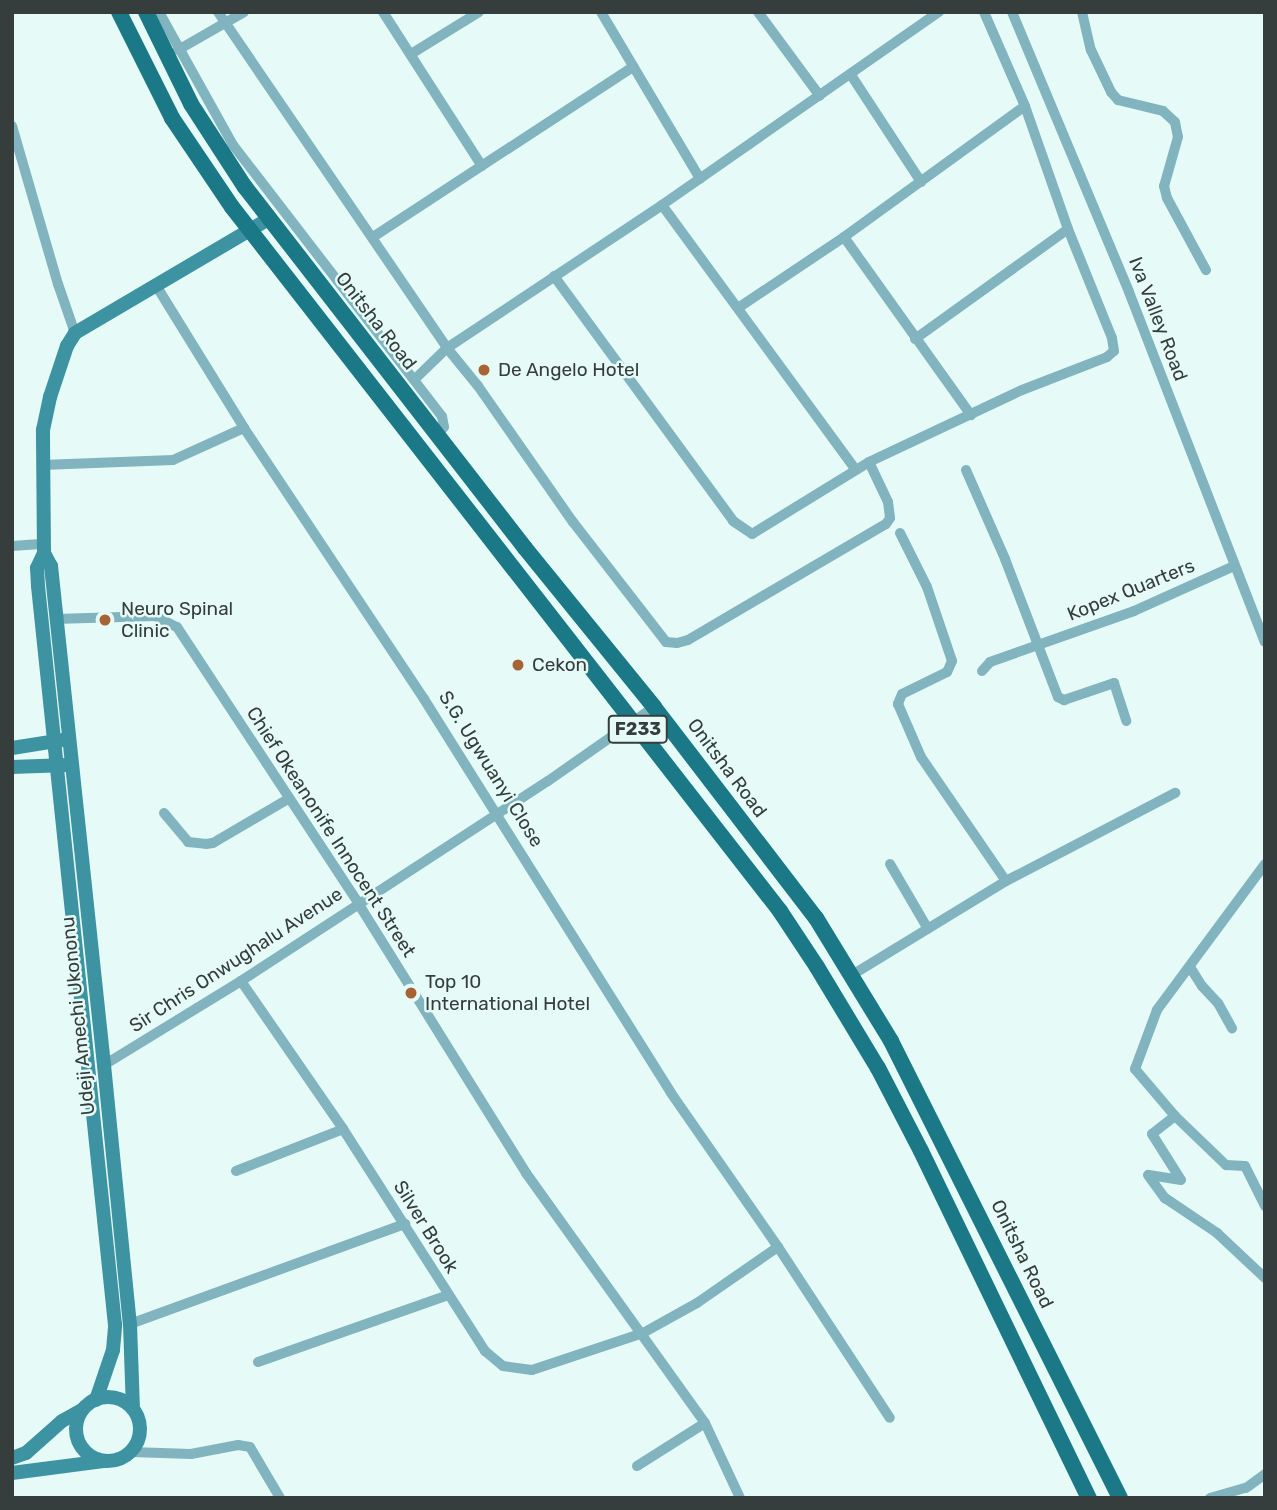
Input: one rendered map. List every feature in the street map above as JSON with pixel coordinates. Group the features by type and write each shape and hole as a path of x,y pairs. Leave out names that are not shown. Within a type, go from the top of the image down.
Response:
{"main road":[{"name":"F233","path":"120,12 172,118 250,229 779,911 878,1068 958,1223 1087,1494"},
{"name":"Onitsha Road","path":"146,12 191,104 270,218 816,918 852,975 930,1115 1120,1498"},
{"path":"12,748 61,741 37,568 44,549 43,430 50,397 67,346 75,334 270,218"},
{"name":"Udeji Amechi Ukononu","path":"44,549 51,566 61,741 104,1065 104,1154 130,1324 133,1409"},
{"path":"12,767 64,765"},
{"name":"Udeji Amechi Ukononu","path":"64,765 104,1154 115,1325 113,1349 96,1400"},
{"path":"12,1458 26,1453 62,1421 96,1400 116,1398 133,1409 138,1418 140,1436 131,1452 107,1461 12,1473"},
{"path":"82,1410 78,1419 78,1439 89,1454 107,1461"}],"street":[{"path":"159,12 233,145 416,378 442,416 444,427 437,435"},
{"path":"218,12 447,348 478,386 573,522 666,642 688,640 886,524 890,518 888,502 869,462"},
{"path":"178,50 244,12"},
{"path":"383,12 482,166"},
{"path":"411,54 479,12"},
{"path":"601,12 700,179"},
{"path":"758,12 820,96"},
{"path":"416,378 447,348 662,205 939,12"},
{"path":"554,276 743,530 752,534 869,462 1022,390 1088,366 1114,351 1112,338 1068,229 1025,107 984,12"},
{"name":"Iva Valley Road","path":"1012,12 1129,292 1234,566 1262,626 1265,642"},
{"path":"1082,12 1091,50 1111,92 1118,100 1163,111 1175,122 1178,137 1164,186 1167,198 1206,270"},
{"path":"373,237 633,67"},
{"path":"851,75 921,182"},
{"path":"738,308 844,237 1025,107"},
{"path":"12,126 75,334"},
{"path":"662,205 856,470"},
{"path":"915,339 1068,229"},
{"path":"844,237 971,415"},
{"name":"S.G. Ugwuanyi Close","path":"157,287 244,428 424,699 671,1093 778,1247 890,1418"},
{"path":"42,465 173,460 244,428"},
{"path":"966,470 1040,644 1056,693 1064,700 1114,683 1126,721"},
{"path":"900,533 927,587 952,661 947,673 902,694 898,704 921,757 1006,881"},
{"path":"12,546 44,549"},
{"name":"Kopex Quarters","path":"982,671 990,662 1134,611 1234,566"},
{"name":"Chief Okeanonife Innocent Street","path":"55,619 155,616 170,621 199,659 358,904 526,1173 705,1423 740,1498"},
{"name":"Sir Chris Onwughalu Avenue","path":"104,1065 241,981 634,723 654,707"},
{"path":"852,975 1006,881 1175,793"},
{"path":"164,813 188,842 206,844 213,843 288,799"},
{"path":"890,864 928,929"},
{"path":"1265,864 1152,1018 1135,1069 1175,1116 1216,1157 1226,1165 1245,1166 1265,1206"},
{"path":"1190,967 1202,986 1218,1003 1232,1028"},
{"name":"Silver Brook","path":"241,981 344,1129 448,1295 493,1359 517,1370 532,1370 643,1333"},
{"path":"1175,1116 1152,1134 1181,1180 1148,1175 1165,1198 1217,1233 1265,1278"},
{"path":"236,1171 344,1129"},
{"path":"130,1324 405,1224"},
{"path":"643,1333 669,1321 778,1247"},
{"path":"258,1362 448,1295"},
{"path":"637,1466 705,1423"},
{"path":"131,1452 191,1454 238,1445 250,1447 280,1498"},
{"path":"1210,1498 1248,1493 1265,1474"}],"place":[{"name":"De Angelo Hotel","path":"484,370"},
{"name":"Neuro Spinal Clinic","path":"105,620"},
{"name":"Cekon","path":"518,665"},
{"name":"Top 10 International Hotel","path":"411,993"}]}
